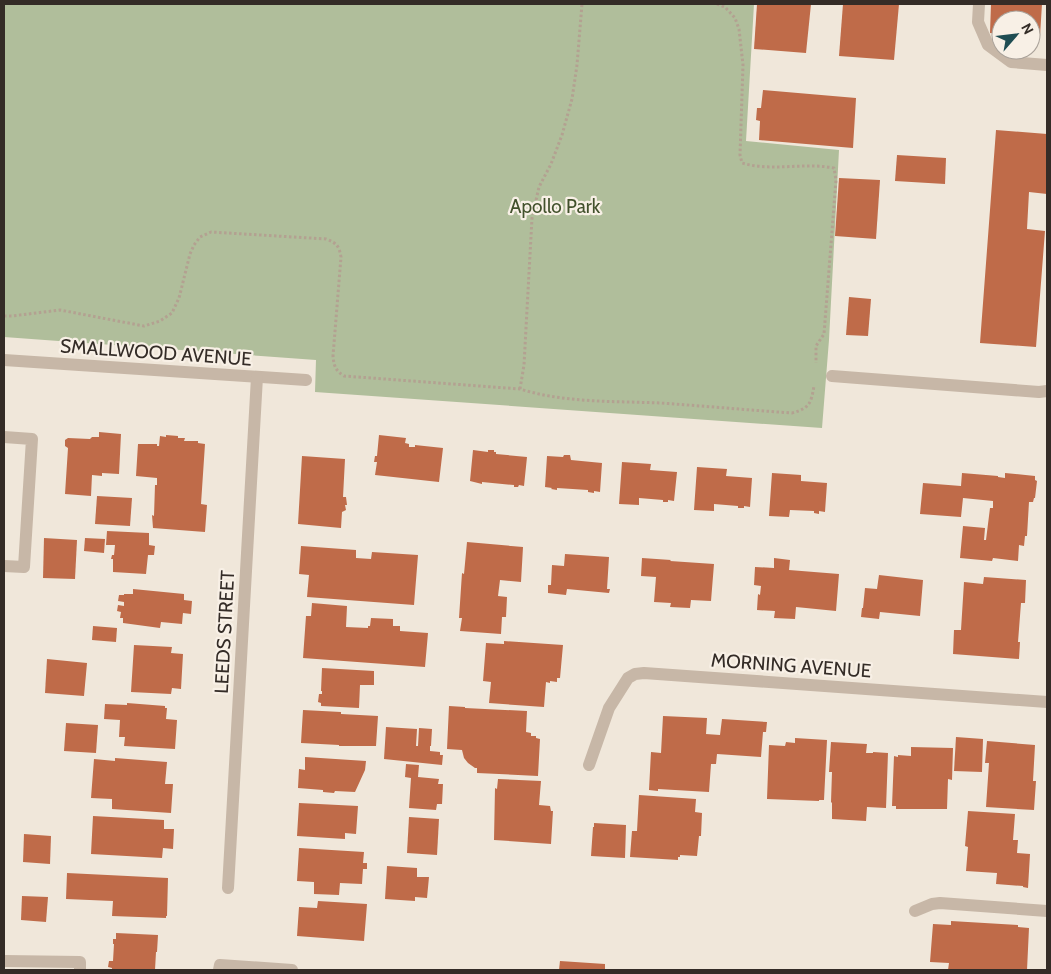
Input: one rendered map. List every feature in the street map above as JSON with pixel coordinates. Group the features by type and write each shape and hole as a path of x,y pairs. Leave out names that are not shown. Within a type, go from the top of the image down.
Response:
{"street":[{"path":"979,4 978,22 988,45 1011,62 1047,65"},
{"name":"SMALLWOOD AVENUE","path":"4,360 306,380"},
{"path":"832,376 1039,392 1047,391"},
{"name":"LEEDS STREET","path":"228,888 257,377"},
{"path":"4,437 32,439 24,567 4,566"},
{"name":"MORNING AVENUE","path":"590,765 609,708 628,678 635,674 644,673 1047,702"},
{"path":"915,911 932,904 940,904 1047,911"},
{"path":"4,961 80,962 80,970"},
{"path":"220,970 220,964 292,970"}],"path":[{"path":"520,389 524,365 532,218 538,187 551,164 562,135 572,99 582,4"},
{"path":"717,4 725,6 735,18 738,29 743,65 740,155 742,163 770,168 822,166 834,168 836,180 824,334 816,346 816,364"},
{"path":"4,316 60,310 144,326 160,321 172,313 179,298 192,250 200,236 211,232 326,239 334,243 339,249 341,257 333,356 338,372 344,376 520,389 568,398 792,413 803,410 808,406 815,383"}],"green space":[{"name":"Apollo Park","path":"4,4 754,4 746,141 839,150 829,340 822,428 315,392 316,360 4,337"}],"building":[{"path":"757,4 811,4 806,53 754,49"},
{"path":"843,4 899,4 894,60 839,56"},
{"path":"991,4 1042,4 1041,20 1041,10 991,10 990,33"},
{"path":"763,90 856,98 853,148 759,140 760,121 756,120 757,108 761,108"},
{"path":"996,130 1047,134 1047,194 1029,192 1027,229 1045,231 1036,347 980,343"},
{"path":"897,155 946,158 945,184 895,181"},
{"path":"839,178 880,180 876,239 835,236"},
{"path":"849,297 871,299 868,336 846,335"},
{"path":"99,432 121,434 119,474 102,473 102,476 92,475 91,496 65,494 68,448 65,446 65,440 68,438 90,439 92,437 99,437"},
{"path":"166,435 185,438 184,441 198,441 198,443 205,444 201,504 207,505 205,532 153,528 152,515 154,516 157,478 136,476 138,444 157,444 159,446 160,436 166,437"},
{"path":"379,435 406,438 405,443 409,444 409,447 415,447 415,445 443,448 439,482 375,475 377,462 374,462 375,456 377,456"},
{"path":"473,450 488,452 488,450 494,450 496,454 527,457 524,486 514,487 514,485 482,482 482,484 470,481"},
{"path":"564,455 570,455 571,460 602,463 600,492 594,491 594,493 588,492 588,490 557,488 557,490 545,487 547,456 563,457"},
{"path":"302,456 345,459 343,497 346,497 347,505 345,505 346,510 342,512 341,528 298,524"},
{"path":"622,462 651,464 650,470 677,472 674,501 668,500 668,502 663,502 663,500 639,498 639,505 619,504"},
{"path":"697,467 727,469 726,476 752,478 750,507 738,508 738,506 714,504 714,511 694,510"},
{"path":"772,473 801,475 801,481 827,483 825,512 819,511 819,514 814,513 814,511 790,510 789,517 769,516"},
{"path":"962,473 1005,478 1005,473 1035,476 1037,481 1035,498 1033,502 1029,502 1027,536 1025,536 1024,546 1019,545 1018,561 993,558 992,561 960,558 963,526 985,528 984,540 986,540 990,508 993,508 993,501 963,498 961,517 920,514 923,483 961,486"},
{"path":"97,496 132,498 130,526 95,524"},
{"path":"107,531 149,533 149,545 155,546 154,555 148,555 146,574 113,572 113,559 111,559 112,555 114,555 115,545 106,545"},
{"path":"44,538 77,540 75,579 43,578"},
{"path":"85,538 105,539 104,553 84,551"},
{"path":"467,542 523,547 521,582 500,580 498,596 507,597 506,617 502,617 501,634 460,631 462,618 459,618 462,573 464,574"},
{"path":"301,546 356,550 356,558 371,559 372,552 418,555 414,605 307,597 309,575 299,574"},
{"path":"565,554 609,557 607,589 610,589 609,593 567,589 566,595 548,593 548,585 551,585 552,565 564,566"},
{"path":"642,558 714,564 711,601 691,600 690,608 670,607 671,603 654,602 656,577 641,576"},
{"path":"774,558 790,560 789,570 839,574 836,611 796,607 795,619 774,618 775,611 757,610 758,594 760,595 761,586 754,585 755,567 774,568"},
{"path":"879,575 923,580 920,616 880,612 879,619 861,617 865,588 877,589"},
{"path":"984,577 1026,580 1025,603 1021,603 1018,642 1020,642 1019,659 953,654 954,630 961,630 964,582 983,584"},
{"path":"133,589 184,594 184,600 192,601 191,614 183,613 182,624 161,622 160,628 123,623 123,618 120,618 121,612 117,611 118,605 124,606 124,602 118,601 119,595 133,594"},
{"path":"312,603 347,606 346,627 368,628 371,618 393,619 393,626 400,626 400,631 428,633 425,667 303,658 306,616 311,616"},
{"path":"93,626 117,628 116,642 92,640"},
{"path":"504,641 563,645 560,678 557,678 557,682 546,682 544,707 489,703 491,682 483,681 486,643 504,644"},
{"path":"134,645 172,647 171,653 183,654 181,689 172,688 171,694 131,692"},
{"path":"47,659 87,663 84,696 45,693"},
{"path":"322,668 374,671 374,685 360,685 359,708 321,706 321,703 318,702 319,694 322,694"},
{"path":"127,703 165,706 167,708 166,719 177,720 175,749 124,746 125,737 119,737 120,720 104,719 105,704 127,705"},
{"path":"449,706 527,711 526,732 540,739 538,776 477,773 477,768 468,763 464,758 462,750 447,749"},
{"path":"303,710 378,716 376,746 301,743"},
{"path":"663,716 707,718 706,734 720,735 722,719 767,722 766,732 763,732 761,757 717,754 716,764 711,764 709,792 649,790 651,752 661,753"},
{"path":"66,723 98,725 96,753 64,751"},
{"path":"386,727 417,729 416,746 418,746 419,728 432,729 430,751 440,752 440,755 443,755 442,765 384,759"},
{"path":"956,737 983,739 982,772 954,771"},
{"path":"795,738 827,740 824,800 767,799 769,745 785,746 786,742 795,743"},
{"path":"987,741 1035,745 1033,781 1036,781 1034,810 986,807 989,763 985,763"},
{"path":"831,742 867,744 866,753 888,753 886,808 867,807 866,821 832,819 832,772 829,772"},
{"path":"911,747 953,748 952,780 948,779 947,809 896,809 896,806 892,806 894,756 911,756"},
{"path":"305,757 366,761 365,770 355,792 335,791 334,793 298,788 299,769 305,770"},
{"path":"115,758 167,762 165,784 173,784 171,813 112,809 112,799 91,798 94,759 115,761"},
{"path":"406,764 419,765 418,777 439,779 438,784 443,784 442,804 437,804 436,810 409,808 411,778 405,777"},
{"path":"498,779 541,781 539,805 550,806 551,811 553,811 551,844 494,840 495,788 497,789"},
{"path":"639,795 696,799 695,812 702,813 701,836 699,836 697,856 680,855 678,860 630,857 632,831 637,831"},
{"path":"299,803 358,806 356,834 345,833 345,839 297,836"},
{"path":"968,811 1015,814 1013,840 1018,840 1017,853 1030,854 1028,888 996,884 997,873 966,871 968,847 965,846"},
{"path":"93,816 164,820 164,829 174,829 173,849 163,848 162,858 91,854"},
{"path":"409,817 439,819 437,855 407,853"},
{"path":"594,823 626,825 625,858 591,856"},
{"path":"24,834 51,836 50,864 23,862"},
{"path":"299,848 364,852 363,863 367,863 367,869 363,869 362,884 340,883 339,895 314,894 314,882 297,881"},
{"path":"387,866 417,868 417,877 429,877 427,898 415,897 415,901 385,899"},
{"path":"67,873 168,878 167,916 166,918 112,916 113,901 66,899"},
{"path":"22,896 48,897 46,922 21,920"},
{"path":"318,901 367,904 364,941 297,936 299,907 317,908"},
{"path":"951,921 1018,925 1018,927 1029,928 1027,970 948,970 949,963 930,962 933,924 951,925"},
{"path":"116,933 158,935 155,970 112,970 112,968 108,967 109,961 113,961 113,939 116,939"},
{"path":"560,961 605,964 605,970 559,970"}]}
